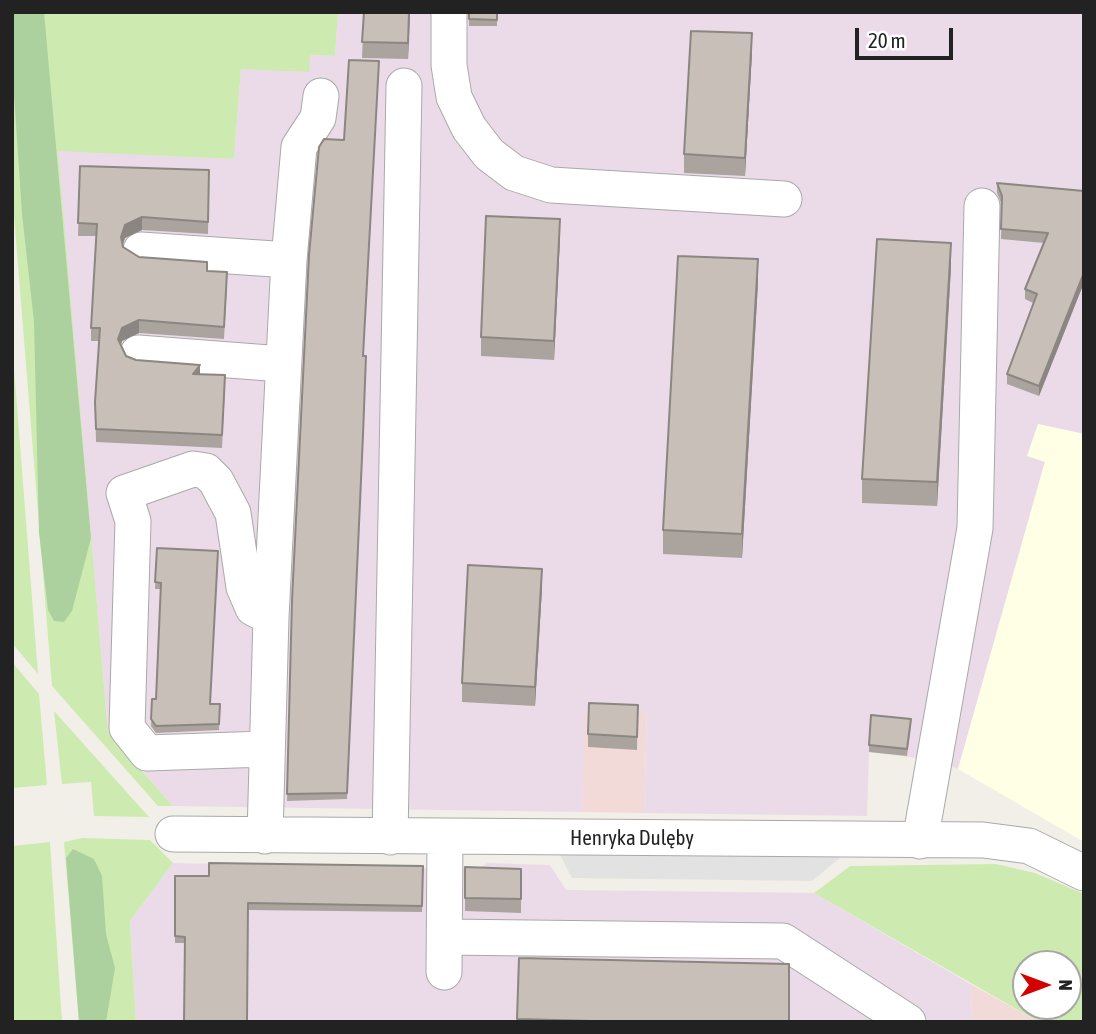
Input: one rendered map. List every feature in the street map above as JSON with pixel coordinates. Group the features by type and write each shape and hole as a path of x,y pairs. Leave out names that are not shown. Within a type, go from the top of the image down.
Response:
{"street":[{"path":"449,12 449,65 454,97 469,128 489,154 514,173 551,185 784,199"},
{"path":"390,837 404,86"},
{"path":"265,836 265,750 289,260 299,147 318,118 321,96"},
{"path":"920,841 975,528 982,205"},
{"path":"141,250 289,260"},
{"path":"138,354 282,364"},
{"path":"265,750 147,753 127,728 133,522 124,493 193,469 205,471 216,481 233,513 244,587 253,608 271,617"},
{"name":"Henryka Dulęby","path":"173,834 984,840 1029,846 1084,873"},
{"path":"444,837 444,972"},
{"path":"444,937 783,941 908,1022"}],"shaded area":[{"path":"338,12 1084,12 1084,434 1038,424 1045,461 958,769 934,760 869,752 867,816 644,813 647,711 585,710 582,812 173,806 108,733 57,150 234,159 241,69 310,55 335,56"},
{"path":"1038,424 1084,434 1084,842 958,769 1045,462 1027,456"},
{"path":"584,710 647,711 644,813 582,812"},
{"path":"559,853 841,857 812,881 572,878"},
{"path":"173,863 476,869 488,863 550,865 566,890 814,893 972,985 971,1022 136,1022 130,921"},
{"path":"972,985 1012,1007 1012,1020 1039,1022 971,1022"}],"green space":[{"path":"12,12 338,12 335,56 310,55 309,72 241,69 234,159 58,151 108,733 173,806 158,806 52,686 12,191"},
{"path":"12,12 44,12 91,538 72,611 64,622 54,621 48,610 39,533 34,322 22,214 12,64"},
{"path":"12,351 14,368 38,674 12,643"},
{"path":"12,662 39,694 47,785 12,788"},
{"path":"54,711 149,817 94,816 91,782 62,784"},
{"path":"82,838 150,840 173,863 130,921 136,1022 79,1022 64,842"},
{"path":"50,842 62,1022 12,1022 12,846"},
{"path":"73,849 94,859 102,876 106,934 115,968 106,1022 79,1022 66,858"},
{"path":"996,864 1035,873 1084,894 1084,1022 1036,1020 1082,1020 1082,950 1012,950 1012,1007 814,893 850,866"}],"building":[{"path":"364,12 409,12 408,43 362,42"},
{"path":"469,12 497,12 497,20 469,19"},
{"path":"691,31 752,33 745,158 684,154"},
{"path":"349,60 379,61 363,356 366,356 347,793 287,794 292,600 309,255 319,147 324,139 344,140"},
{"path":"80,166 209,170 208,222 142,217 125,225 121,237 123,247 139,257 207,262 207,271 227,272 224,327 139,320 122,328 118,339 126,356 136,360 200,365 193,374 225,375 222,435 96,429 100,328 91,328 97,224 78,223"},
{"path":"997,183 1084,191 1083,275 1039,386 1007,374 1037,294 1025,289 1048,233 1001,229 1002,196"},
{"path":"486,216 560,219 554,341 481,337"},
{"path":"877,239 951,243 937,482 862,479"},
{"path":"678,256 758,259 742,534 663,530"},
{"path":"157,548 218,551 210,704 220,704 219,724 156,726 151,719 152,699 156,699 161,583 155,582"},
{"path":"468,565 542,569 535,687 462,683"},
{"path":"589,703 638,705 637,737 588,734"},
{"path":"871,715 911,719 907,749 869,745"},
{"path":"209,863 423,866 422,906 248,903 247,1022 184,1022 185,937 175,936 175,876 209,876"},
{"path":"465,867 521,869 521,899 465,898"},
{"path":"519,958 789,964 789,1022 517,1019"}]}
